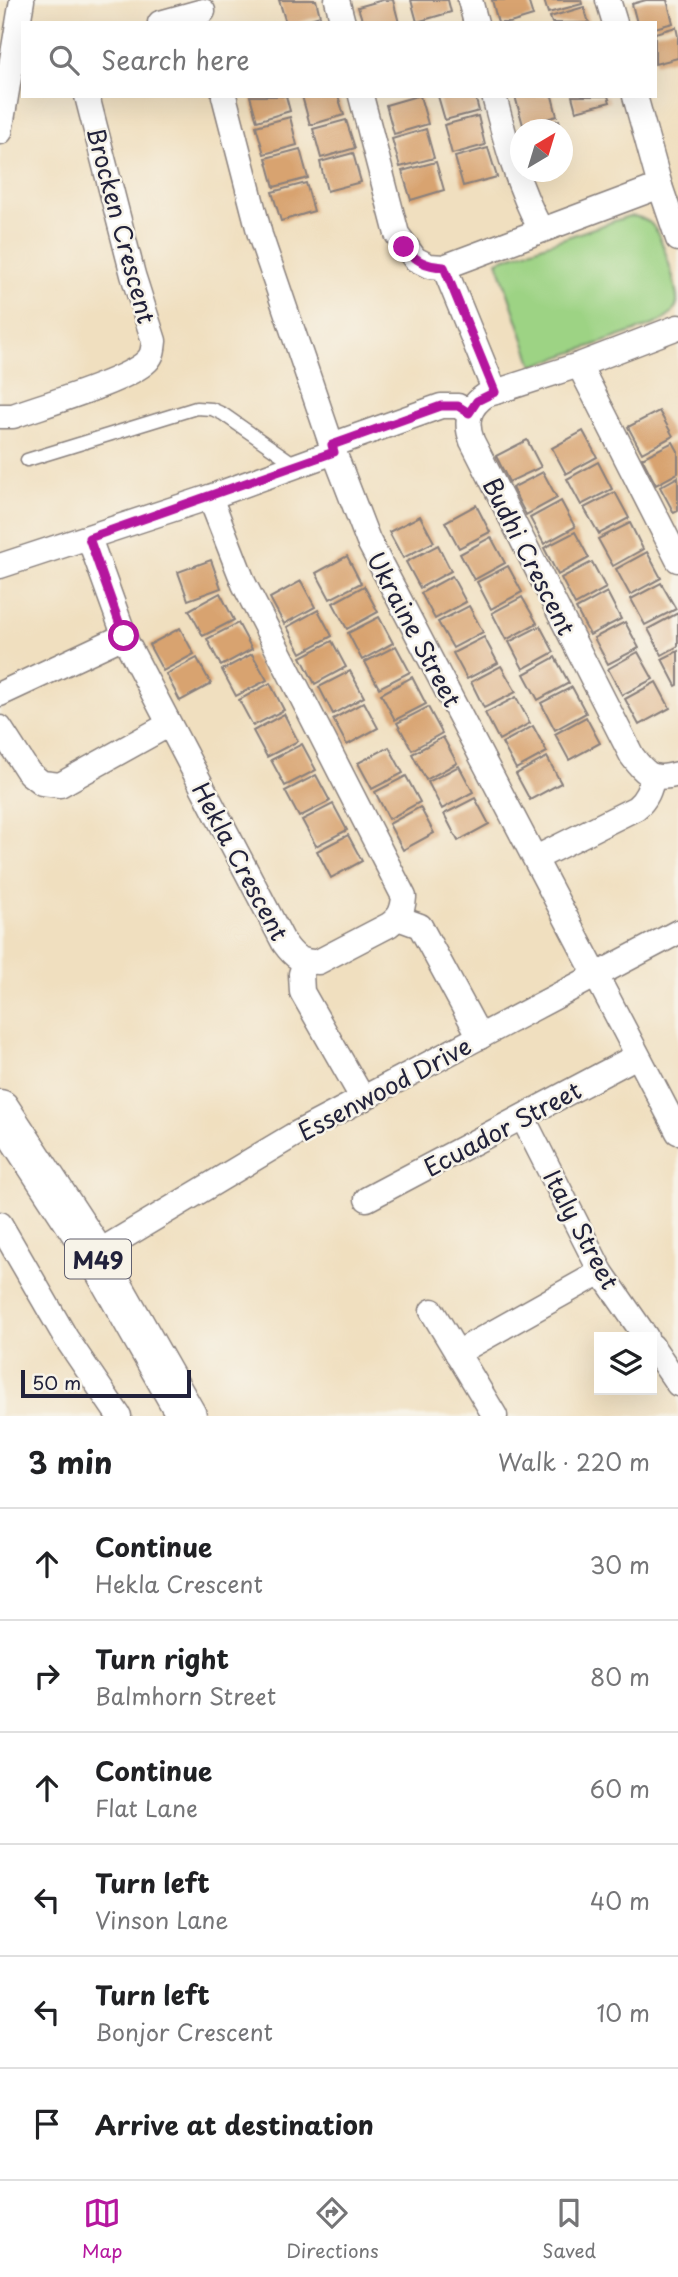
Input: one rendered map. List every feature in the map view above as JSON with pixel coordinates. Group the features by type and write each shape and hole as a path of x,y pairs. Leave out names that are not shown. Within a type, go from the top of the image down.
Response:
{"main road":[{"name":"M49","path":"0,1109 95,1254 187,1416"}],"street":[{"path":"0,132 18,54 22,0"},
{"path":"337,0 342,21"},
{"path":"470,0 475,21"},
{"path":"608,0 614,21"},
{"path":"167,21 203,11"},
{"name":"Brocken Crescent","path":"0,416 13,416 116,379 148,360 153,351 154,341 133,275 88,98"},
{"name":"Ukraine Street","path":"226,98 260,235 333,448 368,540 678,1132"},
{"path":"363,98 397,234 415,259 429,266 444,267 660,186"},
{"path":"494,98 511,164 525,201 541,230"},
{"path":"636,98 678,239"},
{"path":"444,267 495,392"},
{"path":"0,566 296,466 333,448 441,406 458,406 469,413 477,401 495,392 579,365 678,327"},
{"path":"579,365 678,560"},
{"name":"Budhi Crescent","path":"469,413 467,427 472,441 632,756 645,774 653,776"},
{"path":"210,497 244,584 404,897 404,908 398,918 420,926 480,1037"},
{"name":"Hekla Crescent","path":"89,538 124,636 168,725 293,957 305,962 318,962 329,958 398,918"},
{"path":"0,694 124,636"},
{"path":"0,728 29,773 42,783 60,785 168,725"},
{"path":"536,858 636,808 650,790 653,776 662,779 678,774"},
{"name":"Essenwood Drive","path":"95,1254 292,1136 678,932"},
{"path":"305,962 301,974 302,992 363,1098"},
{"name":"Ecuador Street","path":"367,1199 637,1056"},
{"name":"Italy Street","path":"523,1118 601,1272 643,1332"},
{"path":"0,1224 66,1338 119,1416"},
{"path":"457,1353 601,1272"},
{"path":"432,1311 495,1416"},
{"path":"657,1353 678,1384"}],"lane":[{"path":"27,460 197,408 212,409 223,414 296,466"}],"green space":[{"path":"629,216 648,221 655,229 675,286 677,304 673,312 653,325 533,366 497,261"}],"building":[{"path":"279,0 316,0 320,16 304,21 285,21"},
{"path":"393,0 398,21 362,21 358,7"},
{"path":"411,0 448,0 451,12 417,21"},
{"path":"492,0 528,0 533,16 517,21 497,21"},
{"path":"544,0 581,0 582,4 548,13"},
{"path":"646,0 667,0 673,23 657,27 657,21 636,21 632,4"},
{"path":"584,7 588,21 551,21 550,17"},
{"path":"676,27 678,58 657,63 657,32"},
{"path":"251,98 287,98 290,111 257,121"},
{"path":"303,98 339,98 344,115 310,125"},
{"path":"421,98 428,124 394,134 386,105"},
{"path":"439,98 476,98 479,111 445,120"},
{"path":"516,98 552,98 557,116 521,119"},
{"path":"573,98 609,98 610,102 576,111"},
{"path":"478,116 485,145 452,154 444,125"},
{"path":"290,117 297,145 264,154 256,126"},
{"path":"346,120 355,148 321,158 313,129"},
{"path":"426,129 434,158 400,167 392,139"},
{"path":"488,148 497,177 463,186 455,157"},
{"path":"300,149 308,178 274,187 266,158"},
{"path":"353,153 361,182 327,191 320,162"},
{"path":"436,162 444,190 411,200 402,171"},
{"path":"306,183 314,211 281,221 272,192"},
{"path":"659,411 673,436 642,453 628,427"},
{"path":"583,431 597,457 566,474 552,448"},
{"path":"527,440 541,467 509,482 496,456"},
{"path":"673,442 678,451 678,473 656,485 642,458"},
{"path":"598,462 612,489 581,505 567,479"},
{"path":"543,472 557,498 526,515 512,488"},
{"path":"678,477 678,511 674,513 660,487"},
{"path":"615,492 629,518 599,534 584,508"},
{"path":"561,501 575,527 544,544 530,518"},
{"path":"476,505 490,532 459,548 445,522"},
{"path":"420,516 434,542 403,558 389,532"},
{"path":"630,523 643,549 613,566 598,539"},
{"path":"575,532 589,558 558,575 544,548"},
{"path":"491,537 505,563 474,580 460,554"},
{"path":"438,545 451,571 420,588 406,562"},
{"path":"647,552 661,578 630,595 616,569"},
{"path":"347,556 361,583 330,599 316,573"},
{"path":"211,560 221,588 188,600 178,572"},
{"path":"592,562 606,588 575,605 561,578"},
{"path":"508,566 522,592 491,609 477,582"},
{"path":"452,576 466,602 435,619 421,593"},
{"path":"301,581 315,607 284,624 270,598"},
{"path":"661,583 676,609 645,625 631,599"},
{"path":"364,586 378,612 347,629 333,603"},
{"path":"607,592 621,619 590,635 576,609"},
{"path":"220,593 234,620 203,636 189,610"},
{"path":"522,597 537,623 506,640 492,613"},
{"path":"469,606 483,632 453,648 438,622"},
{"path":"318,610 332,636 301,653 287,627"},
{"path":"678,613 678,646 662,655 648,629"},
{"path":"379,617 393,643 362,660 348,633"},
{"path":"625,622 639,648 608,664 594,638"},
{"path":"238,623 252,649 221,666 207,639"},
{"path":"540,626 554,652 523,669 509,642"},
{"path":"180,628 194,654 163,671 149,645"},
{"path":"484,637 498,663 467,679 453,653"},
{"path":"332,641 346,667 315,684 301,657"},
{"path":"396,646 410,672 379,688 365,662"},
{"path":"678,651 678,685 676,686 662,659"},
{"path":"638,652 653,679 622,695 608,669"},
{"path":"252,654 267,680 236,696 222,670"},
{"path":"555,657 569,683 538,700 524,674"},
{"path":"197,658 211,684 180,701 166,674"},
{"path":"501,666 516,692 484,708 471,682"},
{"path":"350,671 364,697 333,714 319,687"},
{"path":"412,677 426,704 395,720 381,694"},
{"path":"656,682 670,708 639,725 625,699"},
{"path":"270,683 284,710 253,726 239,700"},
{"path":"572,687 586,713 555,730 541,703"},
{"path":"516,697 530,723 499,740 485,713"},
{"path":"364,702 378,728 347,745 333,719"},
{"path":"428,707 442,733 412,750 397,723"},
{"path":"284,714 298,741 267,757 253,731"},
{"path":"586,717 600,743 569,760 555,734"},
{"path":"533,726 547,752 516,769 502,743"},
{"path":"443,737 457,763 426,780 412,754"},
{"path":"302,744 316,770 285,786 271,760"},
{"path":"389,747 403,773 372,789 358,763"},
{"path":"547,757 561,783 530,800 516,774"},
{"path":"459,766 473,792 442,809 428,782"},
{"path":"316,775 330,801 299,817 285,791"},
{"path":"406,776 420,802 389,819 375,792"},
{"path":"475,798 489,824 458,841 444,814"},
{"path":"333,804 347,830 316,846 302,820"},
{"path":"420,807 434,833 403,850 389,824"},
{"path":"348,835 362,861 331,878 317,851"}],"route":[{"path":"124,636 89,538 334,452 332,445 441,406 458,406 469,413 477,401 495,392 444,267 429,266 415,259 404,247"}]}
